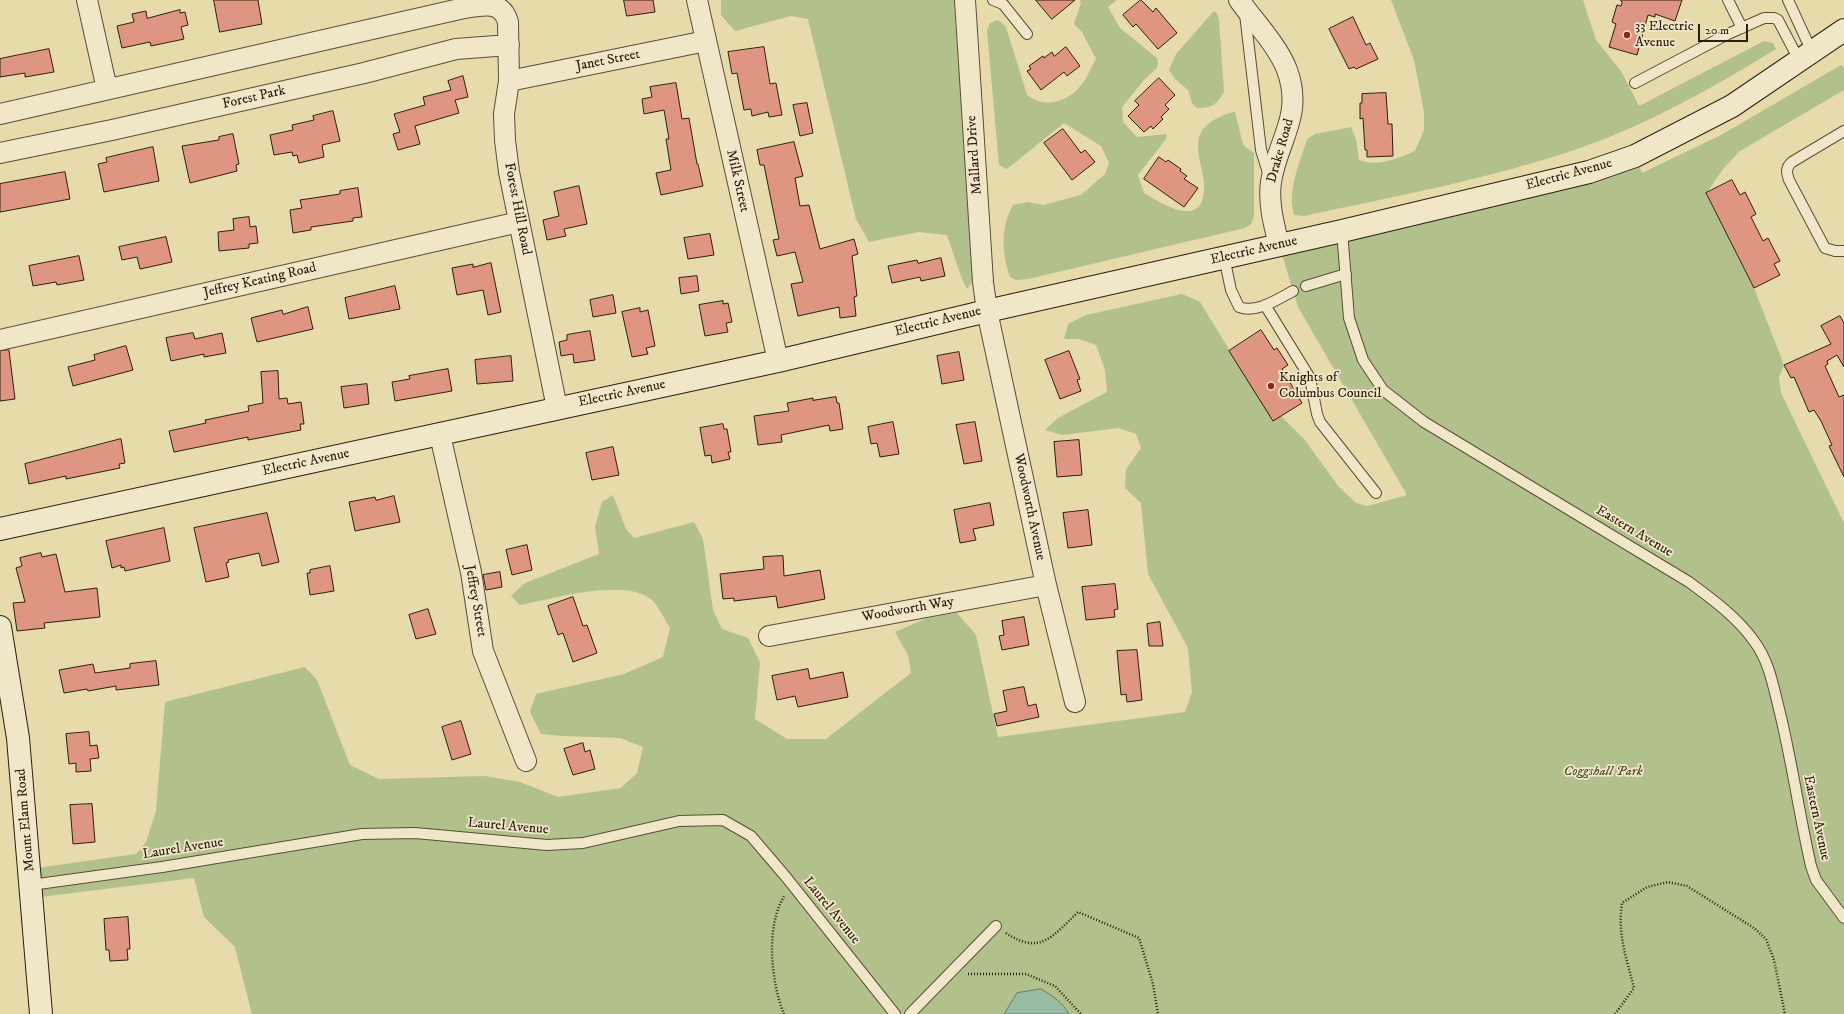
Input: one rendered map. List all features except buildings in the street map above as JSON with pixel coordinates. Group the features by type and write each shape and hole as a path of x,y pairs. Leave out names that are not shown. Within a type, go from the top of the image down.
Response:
{"main road":[{"name":"Electric Avenue","path":"0,529 778,361 987,310 1342,231 1590,172 1635,156 1732,106 1844,30"},
{"name":"Mount Elam Road","path":"0,627 18,738 41,1014"}],"street":[{"path":"0,114 107,89 87,0"},
{"name":"Milk Street","path":"697,0 778,361"},
{"name":"Mallard Drive","path":"965,0 983,274 987,310"},
{"name":"Forest Hill Road","path":"107,89 464,8 487,4 501,10 508,22 509,45 509,81 504,114 504,140 557,408"},
{"name":"Drake Road","path":"1242,4 1282,59 1288,71 1290,84 1291,120 1271,181 1272,208 1279,245"},
{"name":"Janet Street","path":"509,81 706,41"},
{"name":"Forest Park","path":"0,153 112,130 364,73 456,49 509,45"},
{"name":"Jeffrey Keating Road","path":"0,340 519,222"},
{"name":"Woodworth Avenue","path":"987,310 1046,585 1075,702"},
{"name":"Jeffrey Street","path":"440,435 471,572 483,652 526,761"},
{"name":"Woodworth Way","path":"769,636 1046,585"}],"lane":[{"path":"993,0 1003,4 1027,34"},
{"path":"1728,0 1742,28"},
{"path":"1788,0 1805,56"},
{"path":"1242,4 1261,150 1271,181"},
{"path":"1635,83 1764,18 1774,18 1778,20 1805,56"},
{"path":"1844,131 1789,164 1786,171 1789,180 1825,248 1835,251 1844,251"},
{"name":"Eastern Avenue","path":"1342,231 1349,318 1363,360 1383,390 1424,422 1689,582 1717,603 1754,641 1764,658 1772,683 1782,723 1811,866 1816,880 1844,918"},
{"path":"1224,257 1231,290 1239,307 1252,309 1265,305 1293,291"},
{"path":"1306,286 1346,274"},
{"path":"1265,305 1310,378 1316,414 1320,422 1376,493"},
{"name":"Laurel Avenue","path":"31,885 170,866 362,834 415,833 547,845 583,843 679,821 723,820 751,836 793,886 895,1014"},
{"path":"910,1014 996,926"}],"path":[{"path":"1615,1014 1634,988 1622,940 1619,919 1622,903 1647,887 1668,882 1687,886 1754,928 1766,939 1774,960 1785,1014"},
{"path":"784,1014 778,1000 771,947 775,922 784,897 793,886"},
{"path":"996,926 1016,940 1026,944 1039,944 1055,933 1078,912 1139,938 1153,984 1158,1014"},
{"path":"949,975 1026,974 1055,986 1082,1014"}],"green space":[{"path":"721,0 954,0 973,281 967,289 962,279 947,235 919,232 869,242 856,219 808,19 791,16 735,31 721,15"},
{"path":"1080,0 1117,0 1108,7 1120,28 1158,59 1157,68 1144,80 1122,107 1123,122 1137,137 1167,134 1166,139 1138,175 1144,193 1169,207 1188,211 1195,209 1201,203 1204,192 1203,173 1198,145 1199,136 1204,128 1212,121 1226,114 1235,112 1243,145 1254,153 1254,216 1251,224 1245,228 1028,279 1016,280 1010,277 1004,250 1004,232 1013,205 1028,202 1043,205 1081,195 1105,174 1109,163 1101,146 1064,123 1007,169 999,165 987,31 990,23 998,20 1006,27 1027,95 1041,102 1056,102 1064,99 1077,90 1086,78 1096,59 1082,32 1074,24 1081,3"},
{"path":"1391,0 1583,0 1596,40 1621,71 1639,106 1764,41 1773,43 1776,49 1681,104 1631,128 1580,148 1478,178 1304,216 1294,215 1292,196 1295,176 1307,139 1315,134 1351,127 1356,139 1359,160 1366,162 1373,163 1387,161 1415,151 1424,130 1424,112 1414,60"},
{"path":"1214,11 1216,12 1219,20 1224,92 1219,100 1213,105 1197,108 1192,103 1188,90 1175,79 1169,70 1176,54"},
{"name":"Coggshall Park","path":"1841,65 1844,68 1844,90 1740,151 1723,169 1706,194 1754,288 1784,365 1779,377 1781,393 1844,523 1844,1014 252,1014 235,947 204,917 194,878 32,898 30,869 136,854 146,842 156,811 165,702 305,667 317,680 350,765 379,779 485,776 520,782 558,797 621,788 637,773 643,747 620,738 541,734 530,712 536,694 624,674 663,657 670,628 655,603 640,593 625,590 607,590 569,595 520,605 511,596 525,583 599,554 595,527 602,502 613,495 626,529 634,538 694,522 703,539 713,610 722,629 748,638 760,662 755,719 787,739 826,739 911,673 908,655 895,632 927,618 957,613 976,635 998,737 1185,712 1192,692 1188,648 1148,574 1141,503 1125,488 1126,469 1141,448 1136,434 1119,428 1062,435 1045,430 1058,418 1107,392 1105,370 1096,345 1079,339 1064,339 1068,324 1086,315 1182,294 1200,302 1273,421 1281,416 1304,439 1339,487 1356,503 1368,506 1407,495 1298,307 1279,245 1635,156 1642,173 1721,135"}],"shaded area":[{"path":"1041,989 1057,1000 1069,1014 1004,1014 1017,993"}],"place":[{"name":"33 Electric Avenue","path":"1627,35"},
{"name":"Knights of Columbus Council","path":"1271,386"}]}
